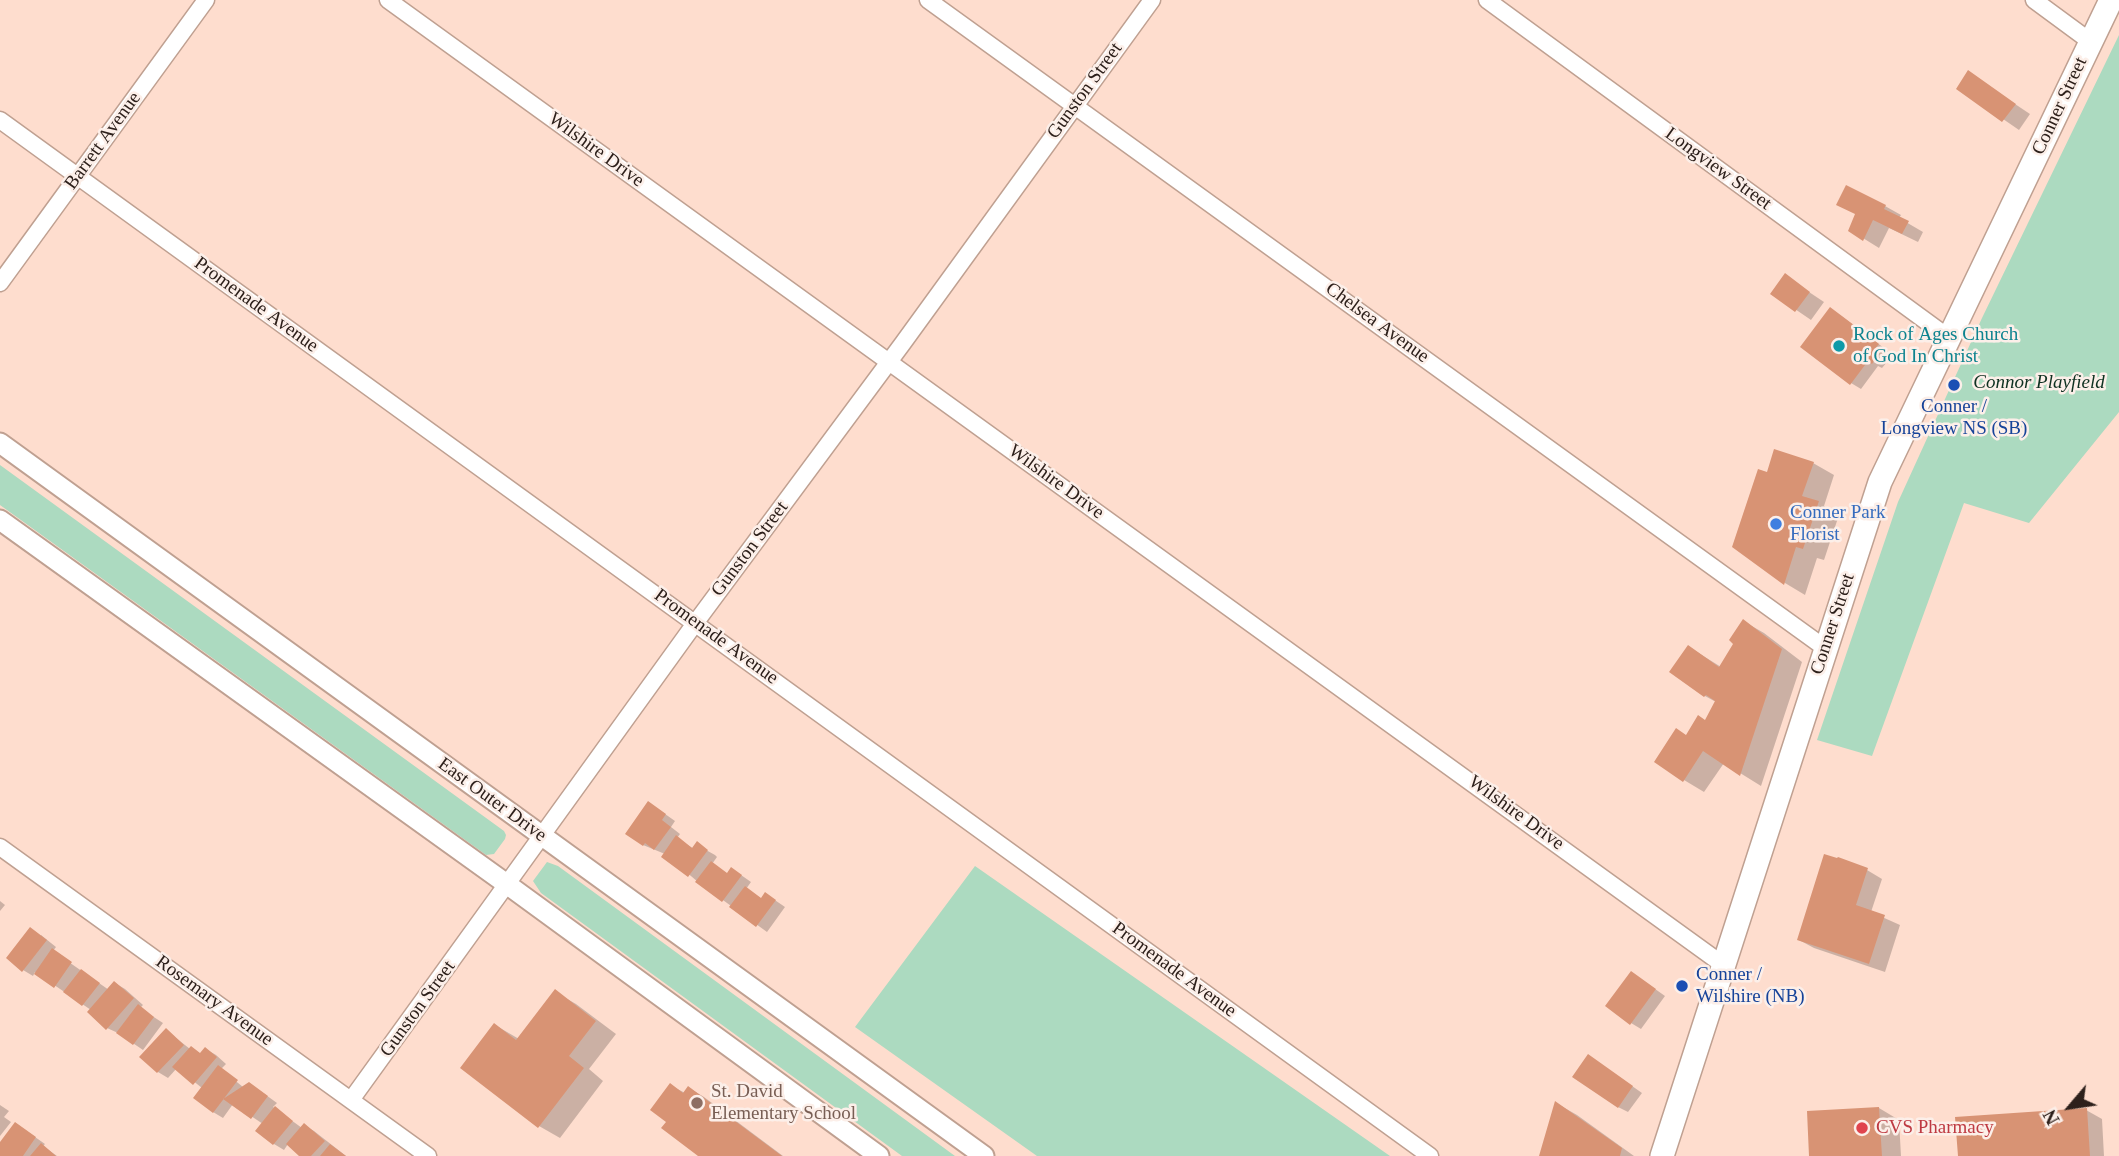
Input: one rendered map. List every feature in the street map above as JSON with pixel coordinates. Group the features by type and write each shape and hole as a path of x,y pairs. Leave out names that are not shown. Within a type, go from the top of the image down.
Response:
{"main road":[{"name":"Conner Street","path":"1662,1156 1880,482 2110,0"}],"street":[{"name":"Barrett Avenue","path":"0,283 206,0"},
{"name":"Wilshire Drive","path":"388,0 1723,964"},
{"name":"Chelsea Avenue","path":"928,0 1825,648"},
{"name":"Gunston Street","path":"351,1100 696,622 1152,0"},
{"name":"Longview Street","path":"1487,0 1949,338"},
{"path":"2034,0 2091,42"},
{"name":"Promenade Avenue","path":"0,120 1430,1156"},
{"name":"East Outer Drive","path":"0,443 984,1156"},
{"path":"0,520 878,1156"},
{"name":"Rosemary Avenue","path":"0,847 428,1156"}],"green space":[{"name":"Connor Playfield","path":"2119,35 2119,412 2029,523 1964,503 1872,756 1817,740 1898,502 1982,318"},
{"path":"0,465 504,831 505,839 494,854 486,855 0,505"},
{"path":"547,862 558,866 955,1156 902,1156 541,893 533,881"},
{"path":"975,866 1390,1156 1037,1156 855,1027"}],"building":[{"path":"1968,70 2016,104 2002,122 1956,89"},
{"path":"1846,185 1886,205 1884,209 1909,221 1902,234 1873,220 1863,241 1848,231 1855,214 1836,205"},
{"name":"Rock of Ages Church of God In Christ","path":"1785,273 1810,292 1795,312 1770,294"},
{"name":"Rock of Ages Church of God In Christ","path":"1830,307 1879,344 1873,351 1878,355 1872,364 1868,361 1850,385 1800,347"},
{"name":"Conner Park Florist","path":"1774,449 1814,462 1802,496 1819,501 1803,549 1796,547 1784,585 1732,547 1758,469 1767,472"},
{"path":"1743,619 1782,649 1740,776 1703,751 1683,782 1654,762 1676,728 1686,735 1698,715 1705,720 1715,701 1706,695 1704,697 1669,672 1688,645 1719,667 1733,644 1729,640"},
{"path":"648,801 666,814 662,820 671,827 654,850 625,834"},
{"path":"676,835 692,848 697,841 708,850 688,877 661,857"},
{"path":"1824,854 1868,868 1856,905 1885,915 1869,964 1797,940"},
{"path":"711,861 727,873 731,867 742,875 722,902 695,882"},
{"path":"745,886 761,898 765,892 776,900 756,927 729,907"},
{"path":"30,927 47,940 22,972 6,958"},
{"path":"52,948 72,962 54,988 34,974"},
{"path":"81,969 100,983 82,1006 63,992"},
{"path":"1631,971 1656,989 1630,1025 1605,1006"},
{"path":"114,981 134,998 106,1030 87,1012"},
{"path":"555,989 596,1021 569,1056 584,1068 538,1128 460,1068 494,1023 516,1040"},
{"path":"138,1004 154,1017 133,1045 116,1033"},
{"path":"166,1028 184,1045 157,1073 139,1057"},
{"path":"191,1046 200,1053 205,1047 217,1057 193,1085 172,1067"},
{"path":"1588,1054 1633,1086 1618,1108 1572,1077"},
{"path":"218,1065 238,1080 213,1113 193,1098"},
{"path":"249,1082 268,1096 251,1119 223,1099"},
{"path":"670,1083 683,1093 688,1086 782,1156 698,1156 661,1128 666,1122 650,1110"},
{"path":"1555,1101 1622,1148 1620,1156 1539,1156"},
{"path":"275,1106 293,1121 273,1145 255,1131"},
{"path":"1879,1107 1882,1156 1809,1156 1807,1111"},
{"path":"2087,1108 2090,1156 1958,1156 1955,1117"},
{"path":"15,1122 36,1137 23,1156 0,1156 0,1142"},
{"path":"304,1123 325,1141 311,1156 299,1156 286,1144"},
{"path":"41,1143 56,1156 30,1156"},
{"path":"330,1144 346,1156 320,1156"}],"place":[{"name":"Rock of Ages Church of God In Christ","path":"1839,346"},
{"name":"Conner / Longview NS (SB)","path":"1954,385"},
{"name":"Conner Park Florist","path":"1776,524"},
{"name":"Conner / Wilshire (NB)","path":"1682,986"},
{"name":"St. David Elementary School","path":"697,1103"},
{"name":"CVS Pharmacy","path":"1862,1128"}]}
